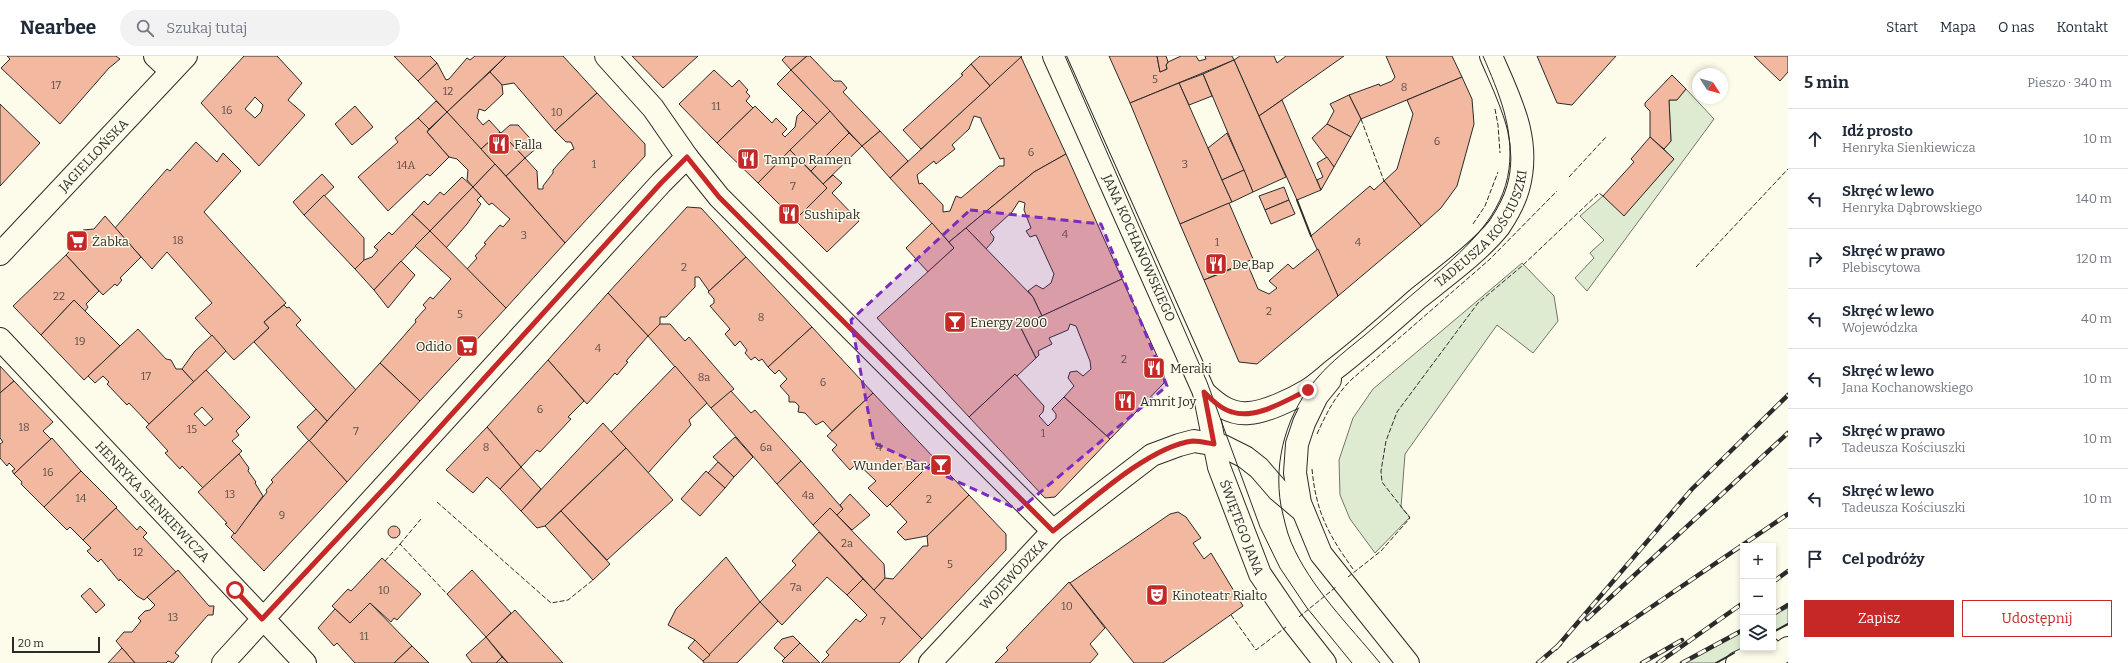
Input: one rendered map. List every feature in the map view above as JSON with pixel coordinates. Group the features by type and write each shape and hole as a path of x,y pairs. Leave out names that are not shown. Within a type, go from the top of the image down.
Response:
{"street":[{"path":"155,56 178,64"},
{"path":"606,56 653,108 687,157 719,197 1053,531"},
{"name":"JANA KOCHANOWSKIEGO","path":"1054,56 1204,392 1214,444"},
{"name":"TADEUSZA KOŚCIUSZKI","path":"1204,392 1215,402 1232,412 1248,414 1260,411 1308,390 1344,362 1472,253 1498,228 1510,210 1518,189 1521,174 1522,141 1518,117 1491,56"},
{"name":"JAGIELLOŃSKA","path":"0,254 178,64"},
{"path":"223,663 262,619 393,479 661,183 687,157"},
{"name":"HENRYKA SIENKIEWICZA","path":"0,340 305,663"},
{"name":"TADEUSZA KOŚCIUSZKI","path":"1303,511 1300,503 1295,473 1297,444 1304,423 1317,396 1344,362"},
{"name":"WOJEWÓDZKA","path":"930,663 1053,531 1152,455 1179,444 1194,441 1223,446 1245,457 1259,468 1278,490 1303,511"},
{"name":"ŚWIĘTEGO JANA","path":"1214,444 1219,467 1260,574 1292,621 1325,663"},
{"path":"1303,511 1321,554 1408,663"},
{"path":"1776,645 1788,640"},
{"path":"1767,663 1788,648"},
{"path":"1737,663 1763,651"}],"highlighted area":[{"path":"970,210 1101,224 1167,386 1019,510 874,443 851,320"}],"green space":[{"path":"1686,89 1692,95 1692,104 1700,104 1714,119 1587,291 1575,278 1594,258 1590,253 1604,240 1580,216 1603,196 1624,215 1674,159 1664,149 1671,141 1669,100 1677,100"},
{"path":"1522,263 1554,296 1558,321 1533,353 1497,325 1405,454 1401,507 1410,517 1375,553 1350,519 1340,495 1339,460 1353,418 1373,389"},
{"path":"1788,608 1788,624 1776,630 1776,615 1776,614"},
{"path":"1740,632 1740,650 1716,663 1682,663"}],"building":[{"path":"7,56 116,56 120,59 109,68 60,124 1,68 10,59"},
{"path":"244,56 277,56 302,83 288,100 305,115 259,166 201,103","holes":["255,97 263,105 261,112 255,118 245,109"]},
{"path":"394,56 430,56 437,63 418,81"},
{"path":"475,56 506,56 447,112 418,81 437,63 446,80 449,79 467,58 470,60"},
{"path":"506,56 563,56 597,93 555,131 514,83 502,85 490,72"},
{"path":"632,56 698,56 663,88"},
{"path":"786,56 807,56 791,70 782,60"},
{"path":"807,56 810,56 834,81 841,81 847,88 843,92 880,131 862,146 791,70"},
{"path":"980,56 1022,57 990,86 971,64"},
{"path":"1109,56 1157,56 1160,72 1167,69 1166,65 1168,62 1181,56 1196,56 1199,61 1206,59 1205,56 1232,56 1234,60 1130,103"},
{"path":"1157,56 1166,56 1168,62 1166,65 1167,69 1160,72"},
{"path":"1240,56 1274,56 1277,63 1286,56 1344,56 1259,116 1234,60"},
{"path":"1386,56 1452,56 1462,77 1361,119 1349,95 1392,81 1395,77"},
{"path":"1537,56 1616,56 1572,105 1557,103"},
{"path":"1754,56 1788,56 1788,72 1780,81"},
{"path":"1021,57 1066,154 1034,172 949,242 890,178","holes":["974,116 981,118 1000,159 1004,158 1004,166 999,166 961,198 956,196 950,211 943,212 943,205 922,183 919,184 917,175 934,161 936,164 955,149 952,145 969,129"]},
{"path":"1234,60 1286,177 1253,192 1203,74"},
{"path":"971,64 990,86 921,149 903,130 963,75 961,74"},
{"path":"714,70 732,87 739,80 748,90 746,92 750,96 746,101 753,108 717,143 679,104"},
{"path":"791,70 830,111 817,124 777,84"},
{"path":"490,72 502,85 503,94 485,111 479,109 477,118 483,125 489,120 500,132 481,149 447,112"},
{"path":"1203,74 1212,96 1189,105 1179,83"},
{"path":"1672,75 1686,89 1677,100 1669,100 1671,141 1664,149 1650,137 1650,111 1645,106 1645,103"},
{"path":"1462,77 1472,99 1474,124 1457,186 1441,208 1421,226 1384,181 1397,169 1413,114 1407,100"},
{"path":"1179,83 1232,202 1180,224 1130,103"},
{"path":"597,93 645,144 645,156 565,243 506,176 525,158 537,171 538,189 543,189 543,186 553,173 553,170 571,150 574,149 571,142 566,142 555,131"},
{"path":"1349,95 1361,119 1351,137 1327,124 1334,111 1330,104"},
{"path":"1282,100 1321,190 1297,200 1259,116"},
{"path":"436,101 447,112 429,129 418,118"},
{"path":"0,104 40,143 0,186"},
{"path":"355,106 373,127 352,145 335,124"},
{"path":"755,106 772,123 776,118 787,129 782,134 785,137 795,127 797,116 803,110 817,124 758,183 717,143"},
{"path":"830,111 849,133 811,171 790,150"},
{"path":"447,112 495,164 473,187 467,180 468,170 457,159 449,157 427,132"},
{"path":"418,118 429,129 427,132 449,157 430,176 427,174 388,211 358,177 398,142 395,138"},
{"path":"1327,124 1351,137 1334,167 1312,138"},
{"path":"510,125 518,125 538,147 525,158 501,133"},
{"path":"880,131 908,161 890,178 862,146"},
{"path":"500,132 525,158 506,176 481,149"},
{"path":"849,133 862,146 823,184 811,171"},
{"path":"1227,133 1244,170 1222,180 1208,148"},
{"path":"1650,137 1674,159 1624,216 1603,196 1634,162 1631,159"},
{"path":"196,142 217,162 223,153 241,171 204,212 286,303 264,322 269,328 234,360 195,318 212,303 167,252 152,269 115,228 167,169 170,171"},
{"path":"790,150 827,188 795,220 758,183"},
{"path":"1066,154 1122,279 1042,316 1033,297 1028,291 1036,285 1043,289 1051,283 1054,274 1036,235 1030,237 1026,231 1031,228 1024,210 1025,203 1019,201 1012,212 990,232 994,237 993,241 986,249 966,228 1034,172"},
{"path":"1327,157 1334,167 1321,190 1317,180 1323,177 1317,163"},
{"path":"495,164 565,243 506,308 467,269 477,258 475,256 486,244 484,243 500,225 503,227 510,219 492,203 489,205 473,187"},
{"path":"1244,170 1253,192 1232,202 1222,180"},
{"path":"322,174 334,187 304,215 293,202"},
{"path":"833,175 842,183 832,193 859,221 827,252 795,220 827,188 823,184"},
{"path":"462,177 473,187 430,231 412,214 424,201 428,205 440,192 444,195"},
{"path":"1384,181 1421,226 1338,296 1311,236 1370,186 1374,190"},
{"path":"473,187 481,196 477,200 481,204 467,224 446,248 430,231"},
{"path":"1284,187 1289,200 1265,210 1259,196"},
{"path":"324,195 364,238 364,260 355,269 304,215"},
{"path":"1289,200 1295,214 1271,224 1265,210"},
{"path":"1229,203 1253,259 1204,280 1180,224"},
{"path":"687,207 701,208 746,257 709,291 699,277 695,277 695,287 666,317 660,317 660,324 648,336 608,293"},
{"path":"412,214 430,231 374,290 355,269 364,260 372,257 378,250 374,247 389,232 392,235"},
{"path":"105,216 141,257 120,278 122,280 117,286 115,284 103,295 66,255 77,243 78,237 83,230 94,229"},
{"path":"932,223 954,248 928,272 906,248"},
{"name":"Energy 2000","path":"966,228 1033,297 1042,316 1020,326 1036,358 1017,376 1015,374 969,417 877,318 954,248 949,242"},
{"path":"430,231 506,308 420,401 380,363 416,322 415,320 426,308 423,305 430,297 433,299 451,279 415,246"},
{"path":"1318,249 1338,296 1257,364 1239,362 1204,280 1247,263 1258,289 1269,294 1277,288 1269,281 1288,264 1293,269"},
{"path":"66,255 99,291 86,304 88,307 85,311 74,300 41,335 13,306"},
{"path":"746,257 812,327 768,367 762,359 759,361 755,357 751,360 745,353 747,350 740,341 735,346 725,334 730,329 710,306 714,303 714,299 708,292"},
{"path":"401,261 415,275 388,308 374,290"},
{"path":"1122,279 1164,371 1164,383 1110,439 1064,397 1074,386 1068,378 1070,372 1077,371 1083,376 1091,369 1090,361 1076,326 1070,324 1068,330 1049,338 1052,344 1038,351 1039,355 1036,358 1020,326"},
{"path":"608,293 648,336 626,361 628,362 617,375 615,373 587,404 548,360"},
{"path":"74,300 120,346 84,380 41,335"},
{"path":"284,305 287,308 289,307 301,320 296,325 356,390 327,421 254,342 269,328 264,322"},
{"path":"660,324 670,324 685,341 689,337 734,389 711,408 648,336"},
{"path":"812,327 873,393 832,431 823,421 816,425 805,413 798,412 799,406 795,402 789,402 789,396 780,386 787,379 779,370 775,374 768,367"},
{"path":"138,329 166,359 171,360 176,369 182,369 194,382 149,424 129,403 127,405 107,384 109,382 103,376 95,383 88,376"},
{"path":"212,335 226,351 194,382 182,369 195,351"},
{"path":"548,360 584,401 568,417 571,419 540,452 537,450 521,467 487,427"},
{"path":"380,363 420,401 347,482 309,441"},
{"path":"0,366 14,381 0,393"},
{"path":"675,366 707,403 689,420 691,425 648,473 611,432"},
{"path":"206,370 250,417 236,431 239,435 232,441 242,451 203,488 182,466 180,469 165,453 168,451 146,427","holes":["202,407 213,419 205,426 194,414"]},
{"path":"1015,374 1044,406 1043,412 1039,416 1048,426 1056,418 1056,414 1052,409 1064,397 1110,439 1055,497 1045,498 969,417"},
{"path":"14,381 53,422 43,431 51,439 14,474 12,471 15,469 9,463 7,466 0,458 0,444 3,442 0,438 0,393"},
{"path":"731,391 751,413 755,410 801,461 777,484 711,408"},
{"path":"873,393 935,459 887,507 868,488 876,481 857,463 850,470 832,450 837,445 827,436"},
{"path":"316,409 327,421 309,441 297,427"},
{"path":"603,423 626,448 545,526 537,528 521,511"},
{"path":"487,427 521,467 500,489 487,477 473,493 446,470"},
{"path":"735,437 753,457 734,477 713,457"},
{"path":"52,438 81,471 44,507 21,484 22,482 14,474"},
{"path":"309,440 347,482 264,571 231,537 267,492 266,490 273,482 271,480"},
{"path":"626,448 673,500 607,560 561,511"},
{"path":"239,454 249,468 248,471 256,482 255,483 263,496 235,534 225,524 227,523 198,492"},
{"path":"935,459 969,495 927,536 905,540 897,532 907,522 890,504"},
{"path":"801,461 843,509 837,515 830,508 813,525 777,484"},
{"path":"718,462 734,477 725,488 708,473"},
{"path":"521,467 541,489 521,511 500,489"},
{"path":"81,471 117,507 83,540 70,527 67,530 44,507"},
{"path":"706,471 725,488 700,516 681,499"},
{"path":"850,494 870,515 852,530 837,515 843,509 840,505"},
{"path":"969,495 1006,534 1006,550 922,639 874,590 885,578 893,579 923,546 928,546 927,536"},
{"path":"116,508 137,530 140,526 147,533 143,537 176,572 144,600 137,596 120,579 119,581 101,559 98,562 87,551 91,548 83,540"},
{"path":"830,508 884,564 885,578 874,590 813,525"},
{"path":"561,511 610,564 593,580 545,526"},
{"name":"Kinoteatr Rialto","path":"1178,512 1186,517 1201,538 1193,543 1204,559 1211,553 1243,606 1163,663 1134,663 1070,583 1170,514"},
{"path":"396,526 399,527 399,537 392,538 389,537 388,530 389,527"},
{"path":"819,532 863,579 847,595 827,577 782,625 760,602 796,565 792,561"},
{"path":"726,557 760,602 710,655 695,640 668,625 676,609"},
{"path":"382,558 421,594 397,620 394,618 391,622 370,603 350,623 332,606 348,589 351,591"},
{"path":"178,570 209,606 214,606 213,615 208,615 175,653 179,656 173,663 168,661 166,663 135,663 116,641 124,632 132,632 141,621 138,618 145,611 150,610 155,605 147,597"},
{"path":"472,570 511,613 486,637 447,594"},
{"path":"863,579 922,639 899,663 821,663 829,655 826,652 856,619 860,622 867,615 847,595"},
{"path":"1069,582 1105,628 1090,644 1098,654 1090,663 995,663 1008,650 1006,648"},
{"path":"90,588 105,605 96,613 81,596"},
{"path":"760,602 778,621 737,663 704,663 703,661"},
{"path":"370,603 412,646 394,663 355,663 337,643 334,646 318,628 335,609 350,623"},
{"path":"515,610 563,663 508,663 486,637"},
{"path":"793,636 800,643 785,658 774,648 782,639"},
{"path":"486,637 502,657 496,663 472,663 466,655"},
{"path":"695,640 710,655 703,661 688,648"},
{"path":"800,643 820,663 784,663 782,661"},
{"path":"412,646 429,663 394,663"},
{"path":"122,648 135,663 108,663"},
{"path":"502,657 508,663 496,663"}],"tram line":[{"path":"1065,56 1207,382 1260,527 1280,568 1307,608 1352,663"},
{"path":"1380,663 1319,590 1299,559 1286,528 1281,506 1279,489 1281,454 1285,437 1298,405 1318,377 1341,355 1460,253 1482,228 1500,201 1509,169 1509,139 1500,97 1483,56"}],"railway":[{"path":"1556,648 1692,489 1788,395"},
{"path":"1587,619 1788,433"},
{"path":"1569,663 1788,514"},
{"path":"1776,580 1788,571"},
{"path":"1658,663 1740,605"},
{"path":"1776,612 1788,605"},
{"path":"1682,663 1740,632"},
{"path":"1642,663 1682,640"},
{"path":"1538,663 1560,644"}],"fence":[{"path":"1495,109 1500,153"},
{"path":"1361,119 1384,181"},
{"path":"1569,177 1607,136"},
{"path":"1696,267 1788,169"},
{"path":"1473,224 1485,206 1498,172"},
{"path":"1317,434 1331,406 1340,392 1351,380 1489,260 1557,191"},
{"path":"1348,577 1381,551 1410,518 1382,482 1381,471 1386,441 1397,412 1478,303 1522,266 1599,193 1603,196"},
{"path":"1312,469 1320,510 1330,533 1353,569"},
{"path":"437,502 551,603 568,600 593,580"},
{"path":"400,544 421,519"},
{"path":"385,561 400,544 447,594"},
{"path":"1299,617 1336,587"},
{"path":"1231,615 1256,650 1286,627"}],"wall":[{"path":"1297,200 1311,236"},
{"path":"1776,630 1788,624"},
{"path":"1716,663 1734,653"}],"place":[{"name":"Falla","path":"499,144"},
{"name":"Tampo Ramen","path":"748,159"},
{"name":"Sushipak","path":"789,214"},
{"name":"Żabka","path":"77,241"},
{"name":"De Bap","path":"1216,264"},
{"name":"Energy 2000","path":"955,322"},
{"name":"Odido","path":"467,346"},
{"name":"Meraki","path":"1154,368"},
{"name":"Amrit Joy","path":"1125,401"},
{"name":"Wunder Bar","path":"941,465"},
{"name":"Kinoteatr Rialto","path":"1157,595"}],"route":[{"path":"235,590 262,619 393,479 661,183 687,157 719,197 1053,531 1152,455 1176,447 1179,444 1194,441 1214,444 1204,392 1215,402 1232,412 1248,414 1276,405 1308,390"}]}
